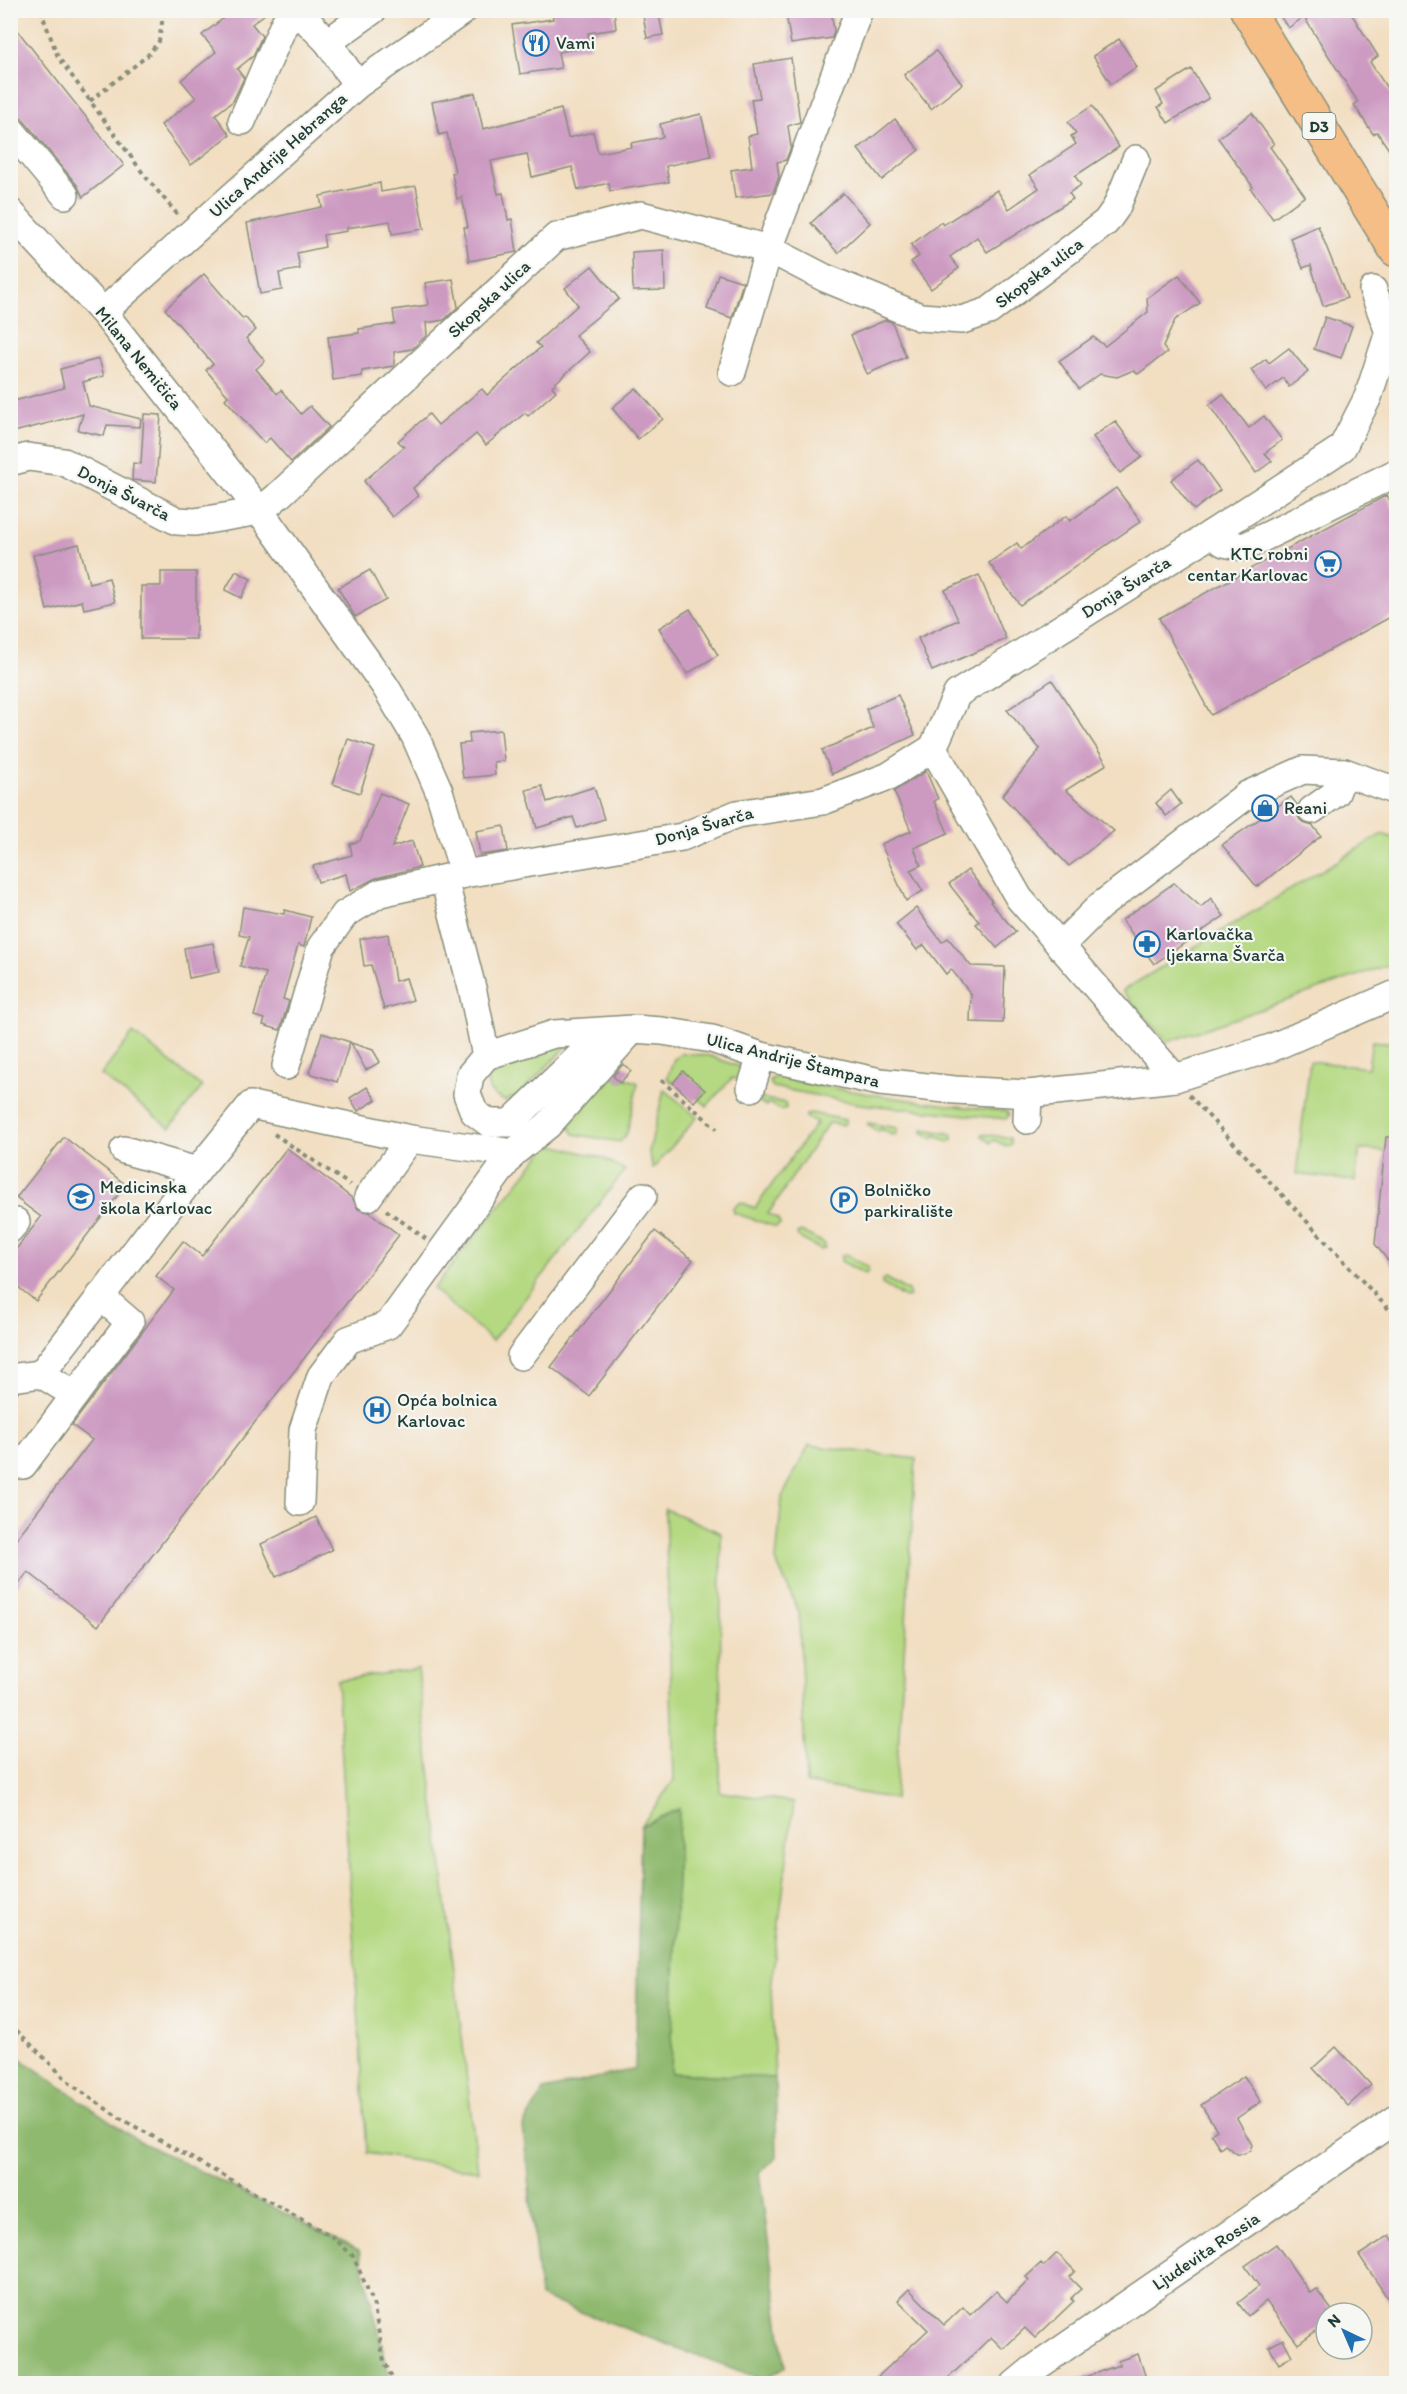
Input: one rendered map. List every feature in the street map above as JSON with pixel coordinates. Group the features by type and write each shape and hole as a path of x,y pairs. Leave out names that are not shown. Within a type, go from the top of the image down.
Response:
{"main road":[{"name":"D3","path":"1247,10 1396,250"}],"street":[{"path":"328,42 374,10"},
{"name":"Ulica Andrije Hebranga","path":"103,312 357,85 464,10"},
{"path":"732,372 769,249 859,10"},
{"path":"242,122 285,22 301,15 328,42 357,85"},
{"path":"10,129 65,195"},
{"name":"Skopska ulica","path":"260,511 556,237 641,216 769,249 825,278 920,317 962,320 989,311 1106,222 1116,208 1136,159"},
{"name":"Milana Nemičića","path":"10,212 103,312 260,511"},
{"name":"Donja Švarča","path":"286,1066 321,946 345,914 380,893 454,877 682,837 736,814 823,801 889,776 933,748 957,694 1211,534 1342,448 1368,397 1389,332 1374,290"},
{"name":"Donja Švarča","path":"10,462 28,457 64,462 177,521 195,522 260,511"},
{"path":"1211,534 1224,543 1238,548 1244,547 1396,473"},
{"path":"260,511 385,686 415,736 439,791 486,1056 471,1075 467,1094 474,1112 489,1123 510,1123 606,1031"},
{"path":"933,748 1019,898 1175,1078"},
{"path":"1060,946 1100,906 1247,795 1303,770 1344,772 1396,791"},
{"path":"1312,810 1336,793 1344,772"},
{"name":"Ulica Andrije Štampara","path":"486,1056 554,1034 633,1029 712,1039 761,1056 880,1082 955,1090 1028,1094 1175,1078 1271,1048 1396,994"},
{"path":"300,1502 303,1430 321,1376 348,1340 387,1325 513,1153 548,1125 633,1029"},
{"path":"751,1088 761,1056"},
{"path":"1027,1120 1028,1094"},
{"path":"41,1374 99,1296 251,1105 410,1139 513,1153"},
{"path":"368,1197 410,1139"},
{"path":"124,1150 197,1171"},
{"path":"521,1356 643,1196"},
{"path":"10,1465 23,1465 130,1322 99,1296"},
{"path":"10,1378 41,1374 75,1395"},
{"name":"Ljudevita Rossia","path":"1016,2384 1032,2370 1396,2119"}],"path":[{"path":"43,10 42,14 58,57 145,176 192,233"},
{"path":"90,101 147,56 159,41 164,10"},
{"path":"1175,1078 1396,1317"},
{"path":"661,1080 717,1130"},
{"path":"268,1130 443,1251"},
{"path":"10,2024 72,2085 118,2117 333,2237 353,2256 373,2302 384,2361 395,2384"}],"green space":[{"path":"1382,834 1396,839 1396,962 1168,1042 1122,991"},
{"path":"133,1033 202,1087 170,1128 101,1075"},
{"path":"1372,1041 1396,1043 1396,1153 1360,1149 1355,1181 1296,1174 1310,1061 1368,1068"},
{"path":"571,1042 519,1095 505,1101 490,1091 489,1077 507,1062 520,1056"},
{"path":"682,1053 710,1056 746,1069 742,1080 732,1078 707,1106 698,1098 704,1091 683,1072 673,1083 667,1078 674,1059"},
{"path":"611,1075 620,1082 626,1078 638,1083 627,1133 620,1142 574,1134 569,1125"},
{"path":"776,1077 891,1097 1006,1111 1009,1115 1006,1119 860,1104 773,1087 769,1080"},
{"path":"664,1089 697,1117 653,1169 649,1152"},
{"path":"756,1097 785,1103 786,1108 781,1110 769,1103 766,1106 756,1100"},
{"path":"811,1113 845,1120 846,1123 842,1125 828,1123 768,1214 778,1219 780,1224 776,1227 734,1213 733,1208 741,1202 755,1208 817,1122 806,1118 806,1115"},
{"path":"868,1123 897,1128 897,1134 892,1135 881,1129 878,1132"},
{"path":"923,1129 952,1134 953,1140 948,1142 936,1135 933,1139 923,1132"},
{"path":"982,1134 1010,1138 1011,1144 1006,1146 994,1140 991,1143"},
{"path":"553,1145 603,1158 625,1170 492,1341 433,1289 544,1150"},
{"path":"801,1231 825,1244 825,1248 821,1250 798,1237 797,1233"},
{"path":"845,1254 868,1267 869,1271 865,1274 841,1261 841,1256"},
{"path":"886,1278 909,1292 909,1297 905,1298 882,1284 882,1280"},
{"path":"809,1445 916,1459 895,1799 806,1783 799,1613 776,1561 782,1497"},
{"path":"665,1509 721,1533 720,1792 794,1802 771,1988 775,2078 671,2073 679,1809 641,1826 674,1780"},
{"path":"418,1669 478,2171 367,2153 337,1680"},
{"path":"679,1809 671,2073 775,2078 777,2157 759,2173 785,2367 764,2380 540,2297 523,2126 544,2090 635,2069 641,1826"},
{"path":"11,2052 139,2141 359,2250 391,2383 11,2383"}],"building":[{"path":"234,10 270,10 252,24 262,36 253,56 237,69 244,78 233,101 215,115 230,135 191,165 161,125 196,98 181,80 216,52 202,35"},
{"path":"552,10 614,10 616,29 588,33 590,47 558,52 561,68 520,74 512,25 553,19"},
{"path":"642,10 658,10 663,35 647,38"},
{"path":"792,10 831,10 834,31 832,38 791,44 786,14 793,13"},
{"path":"1276,10 1349,10 1378,56 1370,62 1396,102 1396,160 1377,132 1373,134 1354,105 1358,102 1304,17 1288,28"},
{"path":"10,21 124,165 83,197 77,185 10,104"},
{"path":"1119,39 1137,67 1111,84 1093,56"},
{"path":"936,51 962,84 931,109 904,75"},
{"path":"791,58 800,122 788,126 791,147 786,160 777,162 779,177 773,193 735,198 731,170 752,167 748,136 757,134 751,99 760,98 754,64"},
{"path":"1191,69 1209,98 1168,123 1158,107 1163,104 1156,91"},
{"path":"475,93 483,129 561,109 568,138 593,132 598,153 632,147 631,143 663,137 660,124 701,114 711,156 666,166 669,182 610,191 609,183 578,190 572,167 532,177 527,154 491,161 498,194 503,193 508,220 512,219 517,252 469,261 464,227 468,227 462,197 457,199 452,173 455,172 447,133 439,135 432,102"},
{"path":"1092,106 1119,147 1075,176 1081,185 1069,193 1073,199 987,252 977,237 950,257 959,268 931,289 911,262 919,256 911,245 941,222 943,225 997,190 1009,209 1039,188 1030,175 1076,144 1071,136 1076,133 1068,122"},
{"path":"1252,113 1274,144 1270,147 1305,196 1273,219 1218,138"},
{"path":"895,119 919,150 882,180 858,149"},
{"path":"380,183 381,192 416,186 424,229 392,234 390,221 347,228 347,231 323,235 325,247 297,253 300,269 279,273 282,290 260,294 247,223 322,207 320,196"},
{"path":"843,193 870,223 838,253 811,223"},
{"path":"1318,226 1347,298 1323,306 1311,265 1303,268 1290,238"},
{"path":"664,250 665,290 633,291 632,252"},
{"path":"592,266 619,299 575,335 590,352 552,386 556,391 528,416 525,413 486,445 476,434 413,488 418,496 392,517 364,481 404,447 398,441 429,414 438,425 482,389 487,395 541,347 536,343 578,305 565,288"},
{"path":"204,274 243,319 245,317 256,330 246,338 265,361 256,369 277,394 281,390 301,414 310,406 329,427 291,462 270,438 264,443 225,399 228,396 206,370 213,364 165,309"},
{"path":"718,274 743,282 732,318 707,309"},
{"path":"1179,275 1200,303 1175,320 1163,347 1167,352 1138,374 1134,370 1117,377 1100,374 1079,389 1059,361 1093,337 1105,346 1148,312 1147,298"},
{"path":"453,279 458,307 444,320 426,323 427,335 412,349 394,352 394,366 362,371 362,376 333,380 328,337 359,333 359,329 395,324 393,310 428,305 425,283"},
{"path":"1325,317 1352,326 1341,358 1314,349"},
{"path":"886,320 892,322 906,357 867,374 851,335"},
{"path":"1289,348 1308,372 1289,387 1283,378 1266,391 1251,370 1266,359 1269,363"},
{"path":"99,359 104,376 83,382 89,406 141,419 140,427 107,425 104,436 78,430 83,414 10,433 10,402 64,388 60,369"},
{"path":"636,388 663,419 638,439 612,408"},
{"path":"1223,394 1249,428 1264,416 1282,440 1265,453 1272,461 1256,473 1209,405"},
{"path":"144,414 161,415 156,482 132,480 133,463 141,464"},
{"path":"1115,421 1142,457 1120,473 1093,437"},
{"path":"1198,460 1220,490 1194,510 1171,480"},
{"path":"1116,488 1141,521 1020,605 989,563 1017,543 1021,549 1066,516 1070,521"},
{"name":"KTC robni centar Karlovac","path":"1387,495 1396,513 1396,614 1211,715 1159,618"},
{"path":"79,544 89,583 109,578 115,602 84,609 82,601 47,610 33,555"},
{"path":"370,570 386,600 355,617 338,588"},
{"path":"236,571 251,579 241,598 225,590"},
{"path":"161,572 196,572 196,639 141,639 141,586 161,586"},
{"path":"979,575 1006,639 932,671 918,638 958,620 945,590"},
{"path":"690,609 718,655 687,674 659,628"},
{"path":"1052,680 1107,764 1066,790 1114,831 1069,866 1002,796 1040,749 1007,710"},
{"path":"898,695 915,735 832,774 822,750 873,728 866,709"},
{"path":"501,730 504,761 494,762 495,775 463,778 459,744 470,743 469,733"},
{"path":"348,739 375,748 360,793 333,784"},
{"path":"926,771 938,799 934,801 948,833 914,848 921,865 910,870 923,891 906,901 881,844 911,831 894,791"},
{"path":"542,786 547,802 594,787 604,819 577,828 573,817 537,828 526,790"},
{"path":"1171,790 1181,804 1166,816 1156,803"},
{"path":"380,793 409,804 392,847 412,841 420,867 376,878 350,891 346,874 318,882 313,866 352,855 350,844 360,841"},
{"path":"1291,797 1297,805 1296,812 1300,820 1313,826 1321,836 1257,887 1222,845"},
{"path":"504,826 508,851 480,855 476,831"},
{"path":"968,870 992,901 990,902 1016,932 997,948 976,924 979,922 949,884"},
{"path":"1174,883 1201,907 1211,898 1224,916 1154,964 1122,920"},
{"path":"243,907 284,914 285,910 311,917 304,947 298,945 283,999 289,1001 280,1030 263,1025 265,1019 254,1016 266,973 240,966 249,937 239,935"},
{"path":"916,908 942,942 948,938 971,966 1005,967 1003,1023 970,1022 971,994 951,969 946,974 924,945 917,950 896,924"},
{"path":"388,934 395,981 406,978 413,1000 384,1009 371,965 364,966 360,939"},
{"path":"213,943 219,972 189,978 184,948"},
{"path":"322,1033 350,1042 337,1082 309,1073"},
{"path":"351,1043 373,1050 380,1062 366,1070"},
{"path":"623,1064 631,1071 620,1083 613,1076"},
{"path":"683,1071 705,1090 694,1102 673,1083"},
{"path":"367,1087 376,1100 358,1111 350,1098"},
{"path":"64,1137 126,1185 36,1301 10,1281 10,1257 41,1217 16,1198"},
{"path":"1386,1137 1396,1137 1396,1271 1375,1244"},
{"path":"287,1148 353,1199 358,1209 369,1212 399,1235 98,1626 28,1572 10,1595 10,1547 92,1440 72,1425 174,1290 156,1276 183,1241 202,1256"},
{"path":"655,1231 693,1260 589,1396 551,1367"},
{"path":"316,1517 332,1550 276,1577 261,1544"},
{"path":"1336,2047 1371,2085 1348,2106 1313,2068"},
{"path":"1244,2076 1261,2102 1237,2118 1252,2145 1250,2150 1244,2154 1237,2154 1225,2145 1220,2149 1211,2134 1217,2130 1201,2105"},
{"path":"1390,2235 1396,2245 1396,2311 1359,2255"},
{"path":"1276,2244 1310,2293 1316,2289 1325,2301 1314,2301 1314,2332 1298,2344 1266,2301 1248,2316 1238,2303 1259,2286 1245,2266"},
{"path":"1057,2253 1075,2271 1069,2277 1081,2289 1071,2298 1074,2301 1035,2338 1025,2328 1003,2349 991,2337 942,2384 870,2384 928,2330 898,2300 909,2289 944,2325 963,2307 970,2315 996,2291 1007,2302 1029,2280 1026,2277 1041,2263 1044,2266"},
{"path":"1283,2339 1292,2356 1279,2364 1269,2347"},
{"path":"1138,2354 1148,2384 1073,2384 1073,2381 1119,2365 1118,2361"}],"place":[{"name":"Vami","path":"536,43"},
{"name":"KTC robni centar Karlovac","path":"1328,564"},
{"name":"Reani","path":"1265,808"},
{"name":"Karlovačka ljekarna Švarča","path":"1147,944"},
{"name":"Medicinska škola Karlovac","path":"81,1197"},
{"name":"Bolničko parkiralište","path":"844,1200"},
{"name":"Opća bolnica Karlovac","path":"377,1410"}]}
